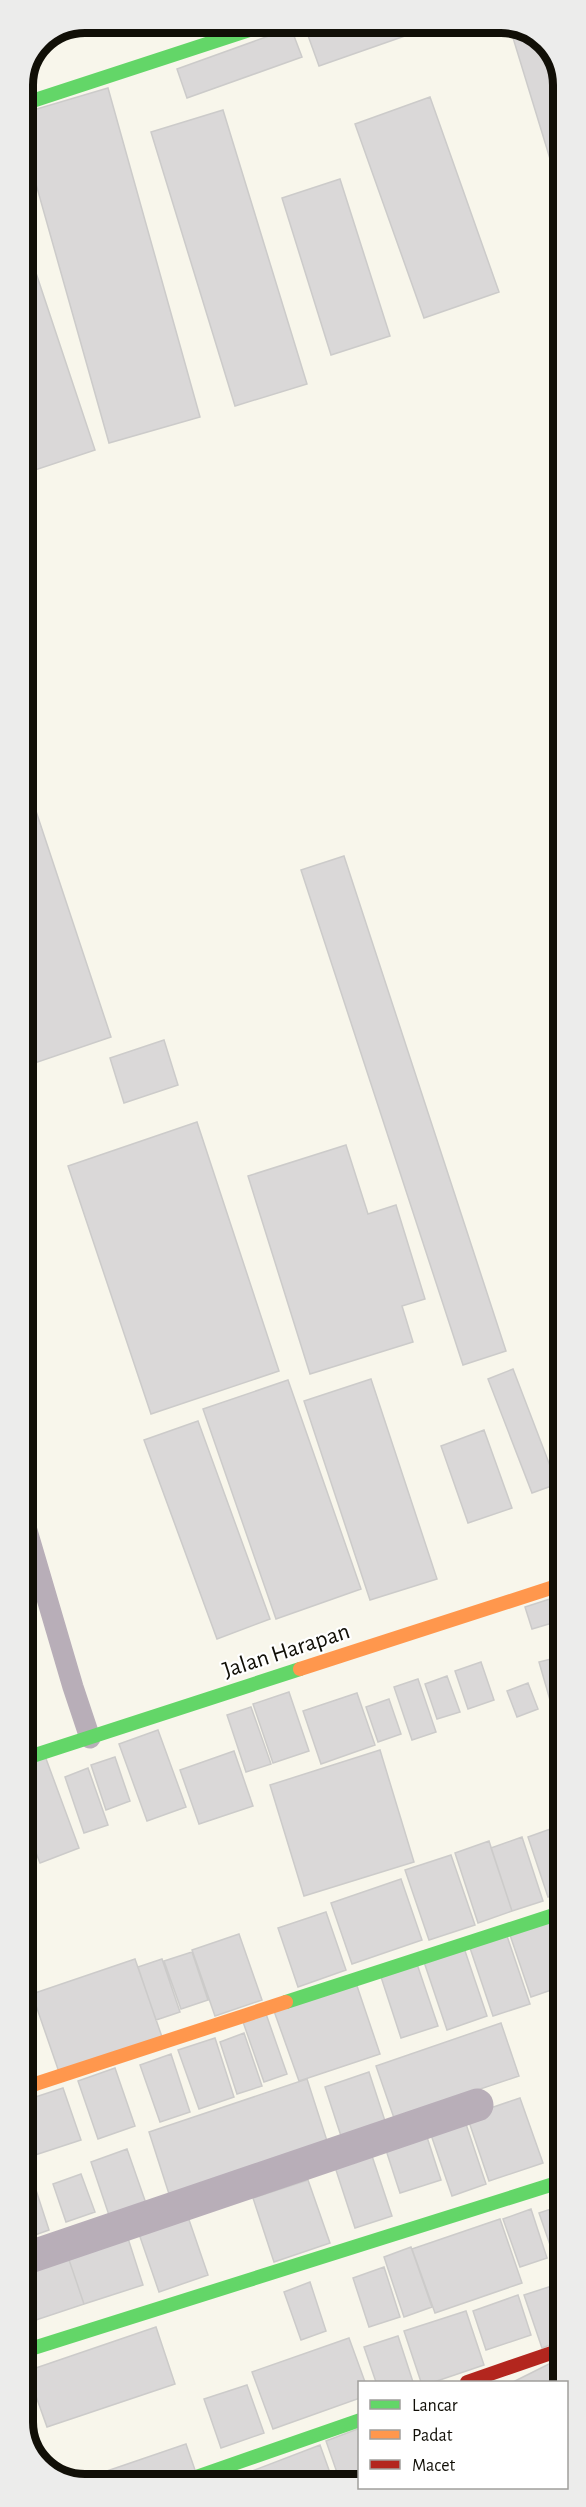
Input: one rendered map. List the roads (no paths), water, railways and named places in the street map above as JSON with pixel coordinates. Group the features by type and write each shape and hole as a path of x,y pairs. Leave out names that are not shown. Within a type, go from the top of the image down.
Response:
{"street":[{"path":"33,100 240,33"},
{"name":"Jalan Harapan","path":"33,1756 553,1587"},
{"path":"33,2085 553,1915"},
{"path":"33,2256 477,2105"},
{"path":"33,2348 553,2184"},
{"path":"470,2381 553,2352"},
{"path":"205,2474 358,2421"}],"lane":[{"path":"33,1551 90,1738"}]}
